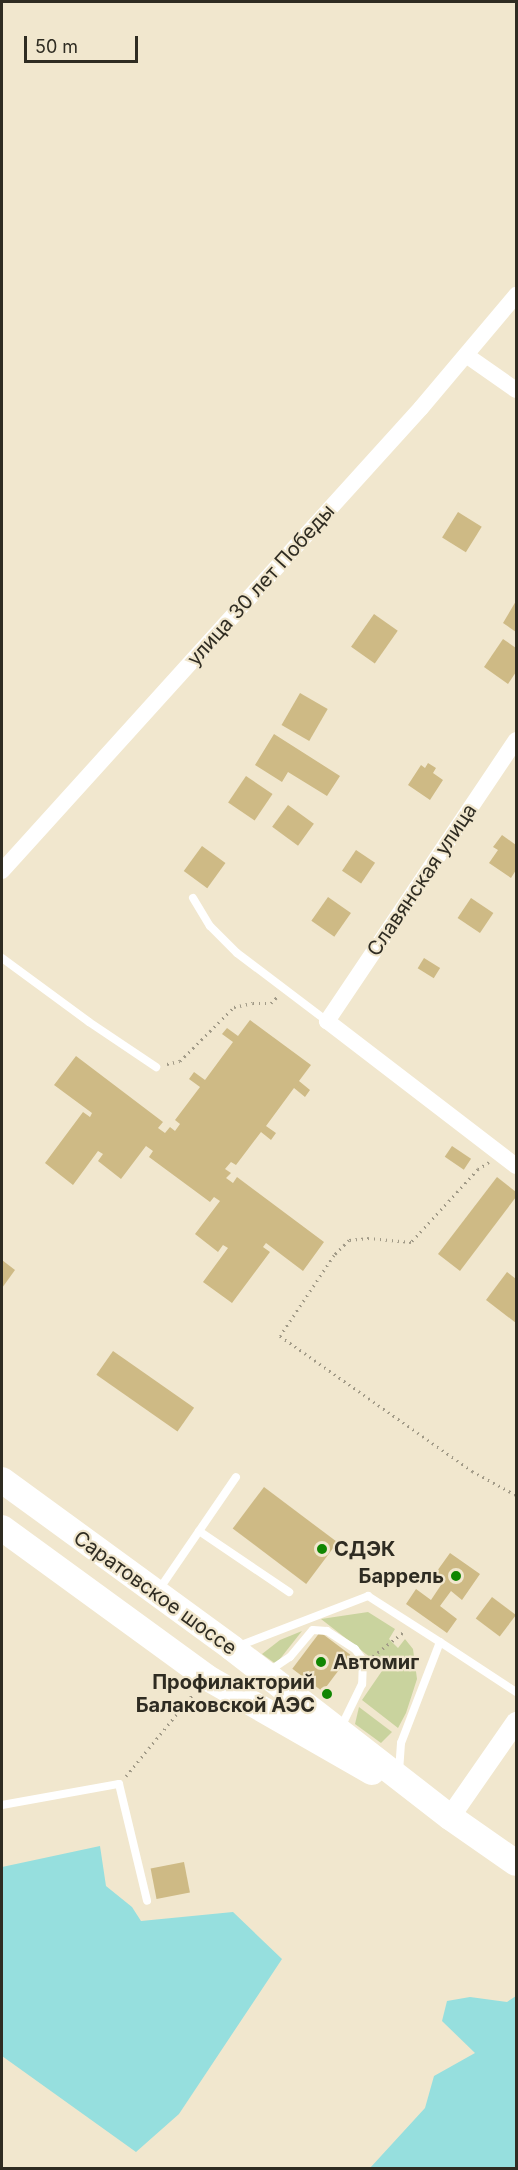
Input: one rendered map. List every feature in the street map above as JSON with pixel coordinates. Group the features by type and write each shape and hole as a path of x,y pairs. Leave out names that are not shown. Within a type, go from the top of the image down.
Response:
{"main road":[{"name":"Саратовское шоссе","path":"2,1480 232,1648 331,1738 516,1863"},
{"name":"Саратовское шоссе","path":"2,1528 206,1677 331,1738 398,1777 450,1817"}],"street":[{"name":"улица 30 лет Победы","path":"2,871 413,417 516,295"},
{"path":"466,355 516,390"},
{"name":"Славянская улица","path":"327,1021 516,740"},
{"path":"327,1021 516,1166"},
{"path":"450,1817 516,1722"}],"lane":[{"path":"193,898 210,926 230,947 327,1021"},
{"path":"2,958 89,1022 156,1067"},
{"path":"156,1593 236,1477"},
{"path":"199,1531 289,1592"},
{"path":"232,1648 368,1596 413,1623 516,1692"},
{"path":"261,1672 277,1668 290,1657 313,1630 321,1629 356,1649 363,1660 359,1694 331,1738"},
{"path":"398,1777 401,1743 440,1642"},
{"path":"2,1805 119,1784 147,1901"}],"path":[{"path":"156,1067 180,1060 234,1007 253,1003 271,1003 285,989"},
{"path":"500,1155 478,1169 411,1242 369,1238 349,1240 334,1255 280,1336 472,1471 516,1495"},
{"path":"363,1660 392,1643 413,1623"},
{"path":"119,1784 195,1692 204,1697"}],"green space":[{"path":"368,1612 395,1629 389,1639 398,1648 405,1639 413,1649 417,1679 406,1713 398,1728 362,1700 384,1668 321,1619"},
{"path":"302,1631 276,1664 262,1654 280,1640"},
{"path":"359,1707 392,1732 381,1743 355,1724"}],"water":[{"path":"100,1846 106,1886 132,1907 141,1921 233,1912 282,1959 179,2114 136,2152 2,2056 2,1867"},
{"path":"516,1996 516,2168 370,2168 425,2108 434,2076 475,2053 442,2021 447,2001 470,1997 507,2002"}],"building":[{"path":"458,512 482,527 466,552 442,537"},
{"path":"516,601 516,632 503,623"},
{"path":"374,614 398,631 375,663 351,647"},
{"path":"503,639 516,648 516,672 508,684 484,667"},
{"path":"300,693 328,709 309,741 282,725"},
{"path":"274,734 340,776 327,796 288,772 282,782 255,765"},
{"path":"428,763 436,768 433,773 443,780 430,800 408,785 421,765 425,768"},
{"path":"246,776 273,794 255,820 228,803"},
{"path":"288,805 314,824 298,846 272,827"},
{"path":"502,835 516,845 516,870 511,878 489,863 498,850 493,847"},
{"path":"202,846 225,863 207,888 184,871"},
{"path":"356,850 375,863 361,884 342,871"},
{"path":"328,897 351,913 334,937 311,921"},
{"path":"471,898 493,913 480,933 458,918"},
{"path":"424,958 440,968 434,978 418,968"},
{"path":"250,1020 311,1065 299,1081 310,1090 305,1097 294,1088 266,1126 276,1133 271,1140 261,1132 236,1165 231,1162 225,1169 231,1173 226,1178 233,1183 237,1177 324,1242 303,1271 266,1243 263,1247 270,1252 232,1303 203,1282 228,1248 223,1245 218,1252 195,1234 220,1201 214,1197 210,1202 149,1157 153,1151 146,1146 121,1179 98,1161 103,1154 98,1151 73,1185 45,1163 83,1112 90,1117 92,1113 54,1085 76,1056 163,1122 158,1128 165,1133 170,1127 175,1131 180,1124 175,1120 200,1087 189,1079 194,1072 205,1080 233,1042 222,1034 227,1028 238,1036"},
{"path":"452,1146 471,1159 464,1170 445,1157"},
{"path":"497,1177 516,1192 516,1197 460,1271 438,1254"},
{"path":"2,1260 15,1270 2,1288"},
{"path":"507,1272 516,1279 516,1323 486,1300"},
{"path":"113,1351 194,1408 177,1432 96,1375"},
{"path":"264,1487 337,1542 306,1584 233,1529"},
{"path":"450,1553 480,1574 462,1600 451,1591 440,1606 457,1619 447,1633 406,1604 416,1589 431,1600 441,1585 432,1578"},
{"path":"492,1597 516,1615 500,1637 476,1619"},
{"name":"Автомиг","path":"320,1632 350,1655 323,1692 292,1669"},
{"path":"184,1862 190,1892 157,1899 151,1868"}],"place":[{"name":"СДЭК","path":"322,1549"},
{"name":"Баррель","path":"456,1576"},
{"name":"Автомиг","path":"321,1662"},
{"name":"Профилакторий Балаковской АЭС","path":"327,1694"}]}
